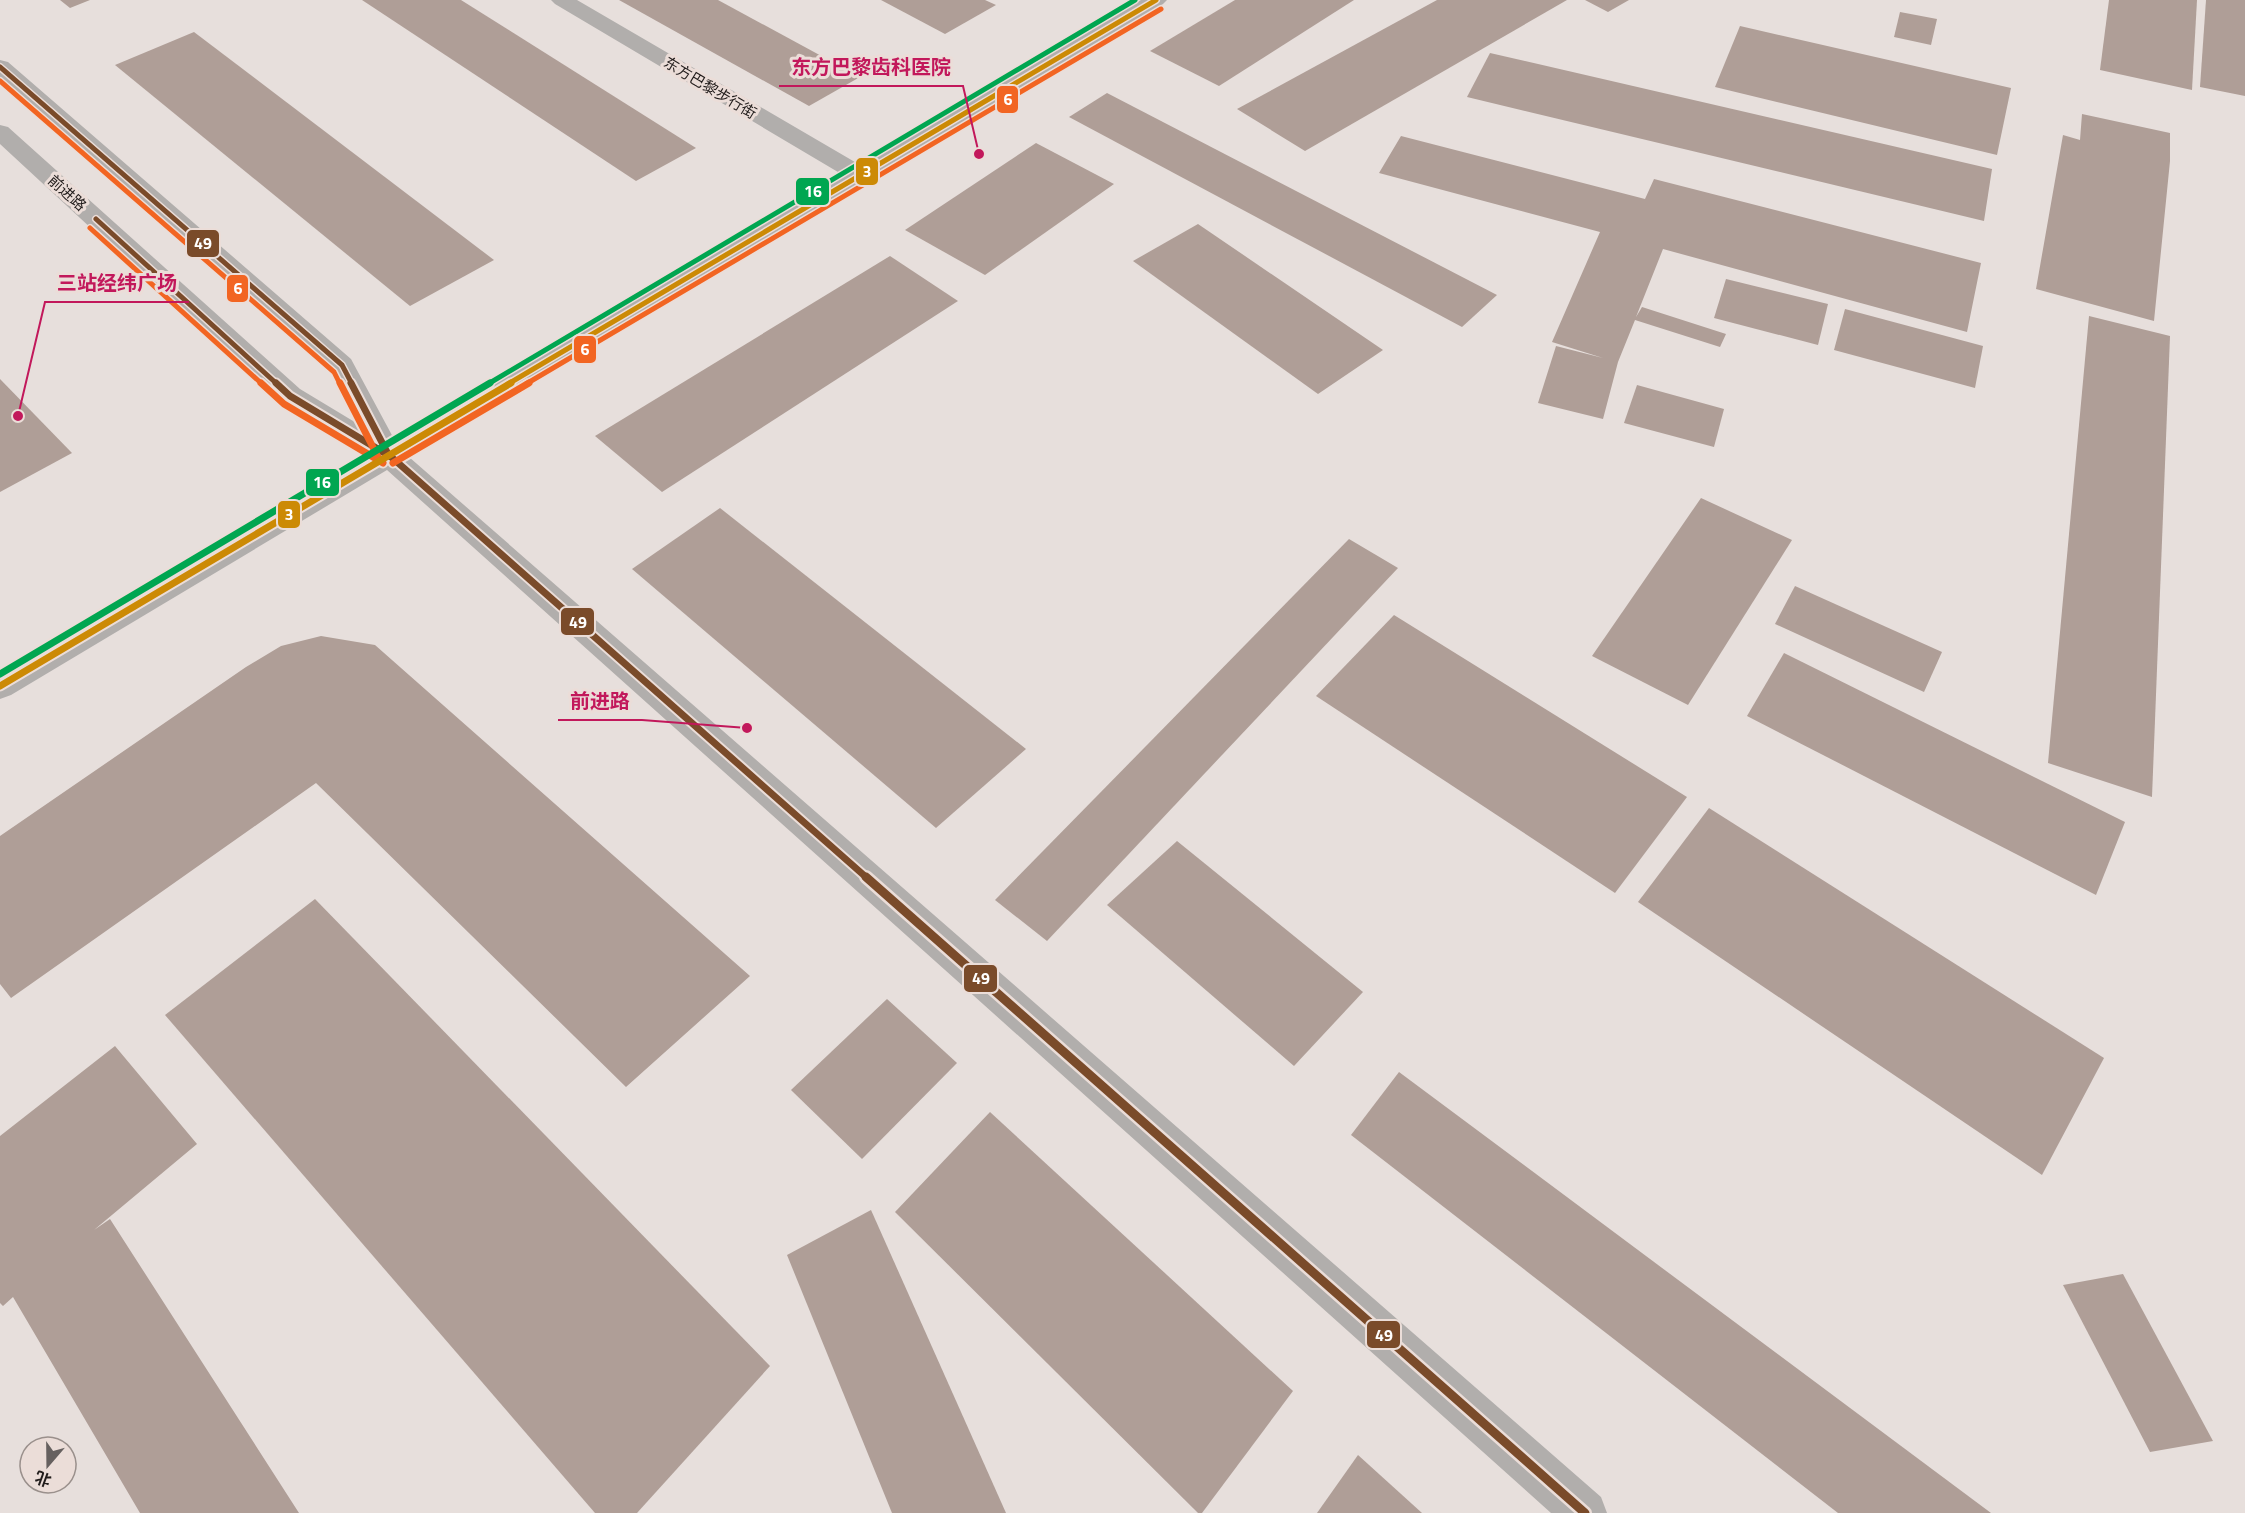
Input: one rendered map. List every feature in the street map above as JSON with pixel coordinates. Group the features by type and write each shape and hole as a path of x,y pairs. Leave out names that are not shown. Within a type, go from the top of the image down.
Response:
{"street":[{"name":"东方巴黎步行街","path":"562,0 859,175"},
{"path":"0,686 1156,0"},
{"name":"前进路","path":"0,67 342,365 388,454"},
{"name":"前进路","path":"0,132 290,396 388,454 1584,1513"}],"building":[{"path":"60,0 90,0 70,8"},
{"path":"362,0 461,0 696,148 636,181"},
{"path":"619,0 718,0 860,77 809,106"},
{"path":"881,0 985,0 996,5 945,34"},
{"path":"1235,0 1354,0 1219,86 1150,51"},
{"path":"1437,0 1567,0 1305,151 1237,109"},
{"path":"1585,0 1629,0 1608,12"},
{"path":"2109,0 2197,0 2192,90 2100,70"},
{"path":"2206,0 2245,0 2245,96 2200,87"},
{"path":"1900,12 1937,19 1931,45 1894,37"},
{"path":"1740,26 2011,88 1997,155 1715,87"},
{"path":"194,32 494,260 410,306 115,65"},
{"path":"1490,53 1992,169 1984,221 1467,97"},
{"path":"1107,93 1497,295 1462,327 1069,117"},
{"path":"2082,114 2170,133 2170,161 2154,321 2036,289 2063,135 2080,140"},
{"path":"1401,136 1645,199 1654,179 1981,263 1967,332 1663,249 1636,317 1642,307 1726,334 1720,347 1635,320 1618,362 1603,419 1538,403 1556,346 1603,358 1552,342 1600,232 1379,173"},
{"path":"1036,143 1114,184 985,275 905,230"},
{"path":"1198,224 1383,350 1318,394 1133,261"},
{"path":"890,256 958,301 662,492 595,436"},
{"path":"1726,279 1828,304 1818,345 1714,318"},
{"path":"1845,309 1983,346 1975,388 1834,350"},
{"path":"2089,316 2170,336 2152,797 2048,763"},
{"path":"0,379 72,453 0,492"},
{"path":"1637,385 1724,409 1714,447 1624,423"},
{"path":"1701,498 1792,540 1688,705 1592,656"},
{"path":"720,508 1026,749 936,828 632,569"},
{"path":"1349,539 1398,568 1047,941 995,900"},
{"path":"1795,586 1942,652 1924,692 1775,624"},
{"path":"1394,615 1687,797 1615,893 1316,696"},
{"path":"321,636 375,645 750,976 626,1087 316,783 11,998 0,984 0,836 246,667 281,646"},
{"path":"1784,653 2125,822 2096,895 1747,716"},
{"path":"1709,808 2104,1058 2042,1175 1638,902"},
{"path":"1177,841 1363,992 1294,1066 1107,905"},
{"path":"315,899 770,1366 637,1513 595,1513 165,1015"},
{"path":"887,999 957,1063 862,1159 791,1090"},
{"path":"115,1046 197,1144 94,1230 110,1219 299,1513 140,1513 13,1297 3,1306 0,1303 0,1136"},
{"path":"1399,1072 1991,1513 1838,1513 1351,1135"},
{"path":"990,1112 1293,1391 1202,1513 1198,1513 895,1212"},
{"path":"871,1210 1006,1513 892,1513 787,1255"},
{"path":"2123,1274 2213,1441 2150,1452 2063,1285"},
{"path":"1358,1455 1422,1513 1317,1513"}],"transit line":[{"name":"16","path":"0,674 1135,0"},
{"name":"3","path":"0,686 1156,0"},
{"name":"6","path":"393,463 1161,9"},
{"name":"49","path":"0,67 342,365 388,454 1585,1513"},
{"name":"6","path":"0,81 334,372 379,459"},
{"name":"49","path":"96,219 290,396 391,457"},
{"name":"6","path":"90,228 284,404 383,463"}],"place":[{"name":"东方巴黎齿科医院","path":"979,154"},
{"name":"三站经纬广场","path":"18,416"},
{"name":"前进路","path":"747,728"}]}
